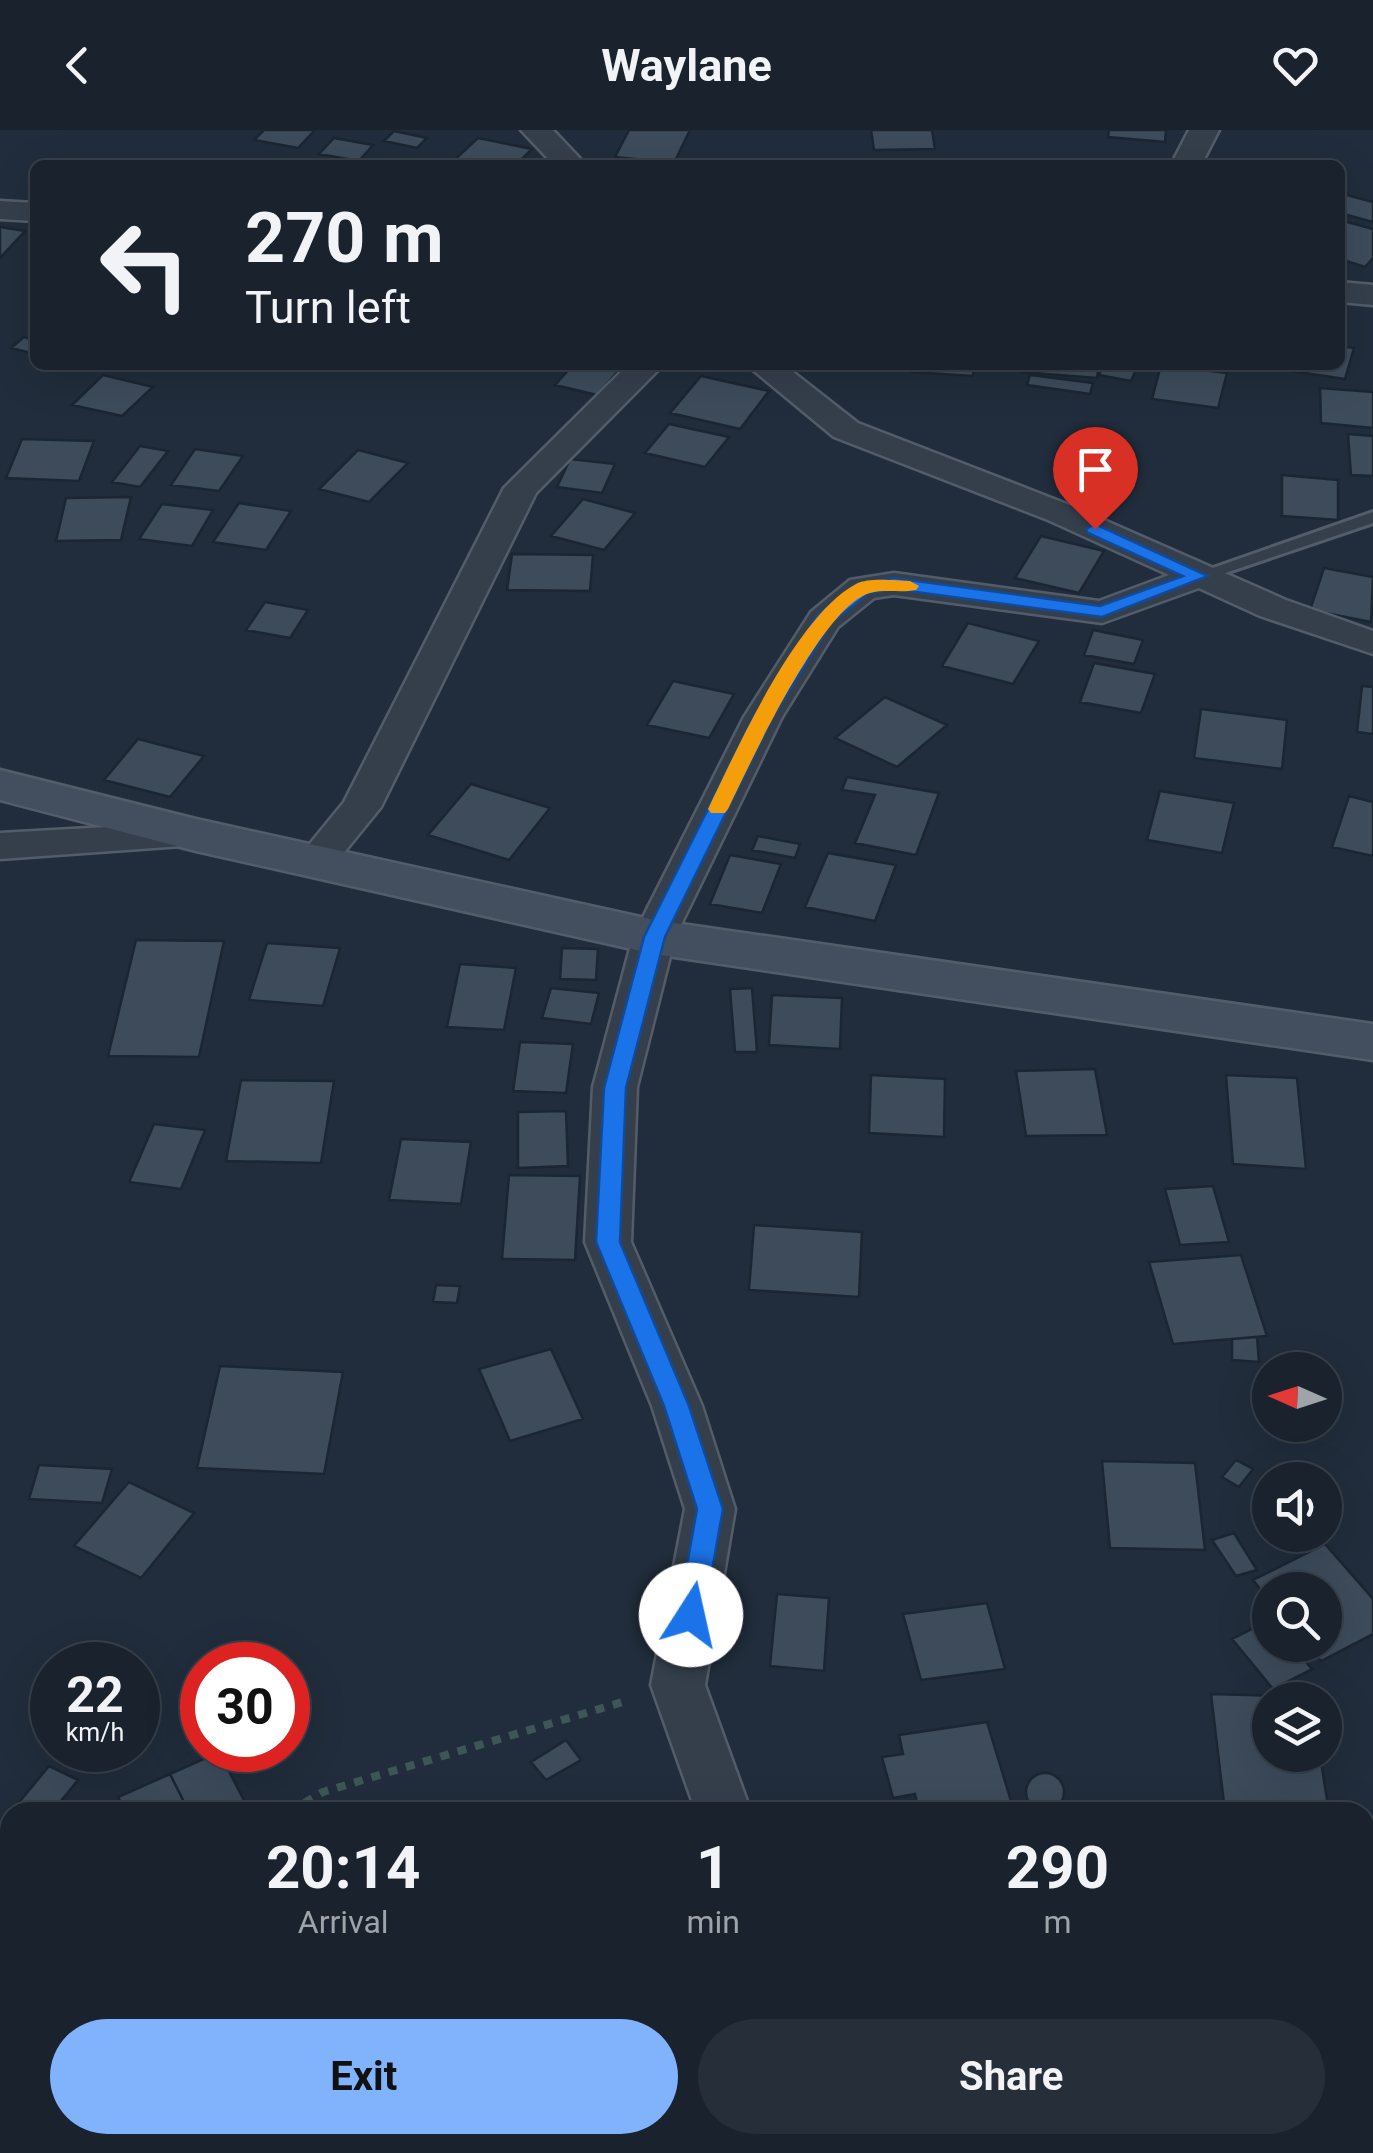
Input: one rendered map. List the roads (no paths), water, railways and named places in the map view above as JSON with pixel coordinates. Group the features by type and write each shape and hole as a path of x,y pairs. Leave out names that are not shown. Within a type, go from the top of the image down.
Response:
{"street":[{"path":"536,130 566,160"},
{"path":"1189,160 1204,130"},
{"path":"0,210 30,212"},
{"path":"1345,292 1373,295"},
{"path":"316,862 361,808 521,488 642,370"},
{"path":"770,370 846,430 1060,513 1272,608 1373,643"},
{"path":"719,1802 678,1685 710,1509 676,1406 608,1242 615,1088 654,937 763,717 824,620 863,588 894,584 1102,612 1199,576"},
{"path":"0,785 196,835 654,937 1373,1042"},
{"path":"0,846 196,835"}],"lane":[{"path":"1199,576 1373,517"}]}
